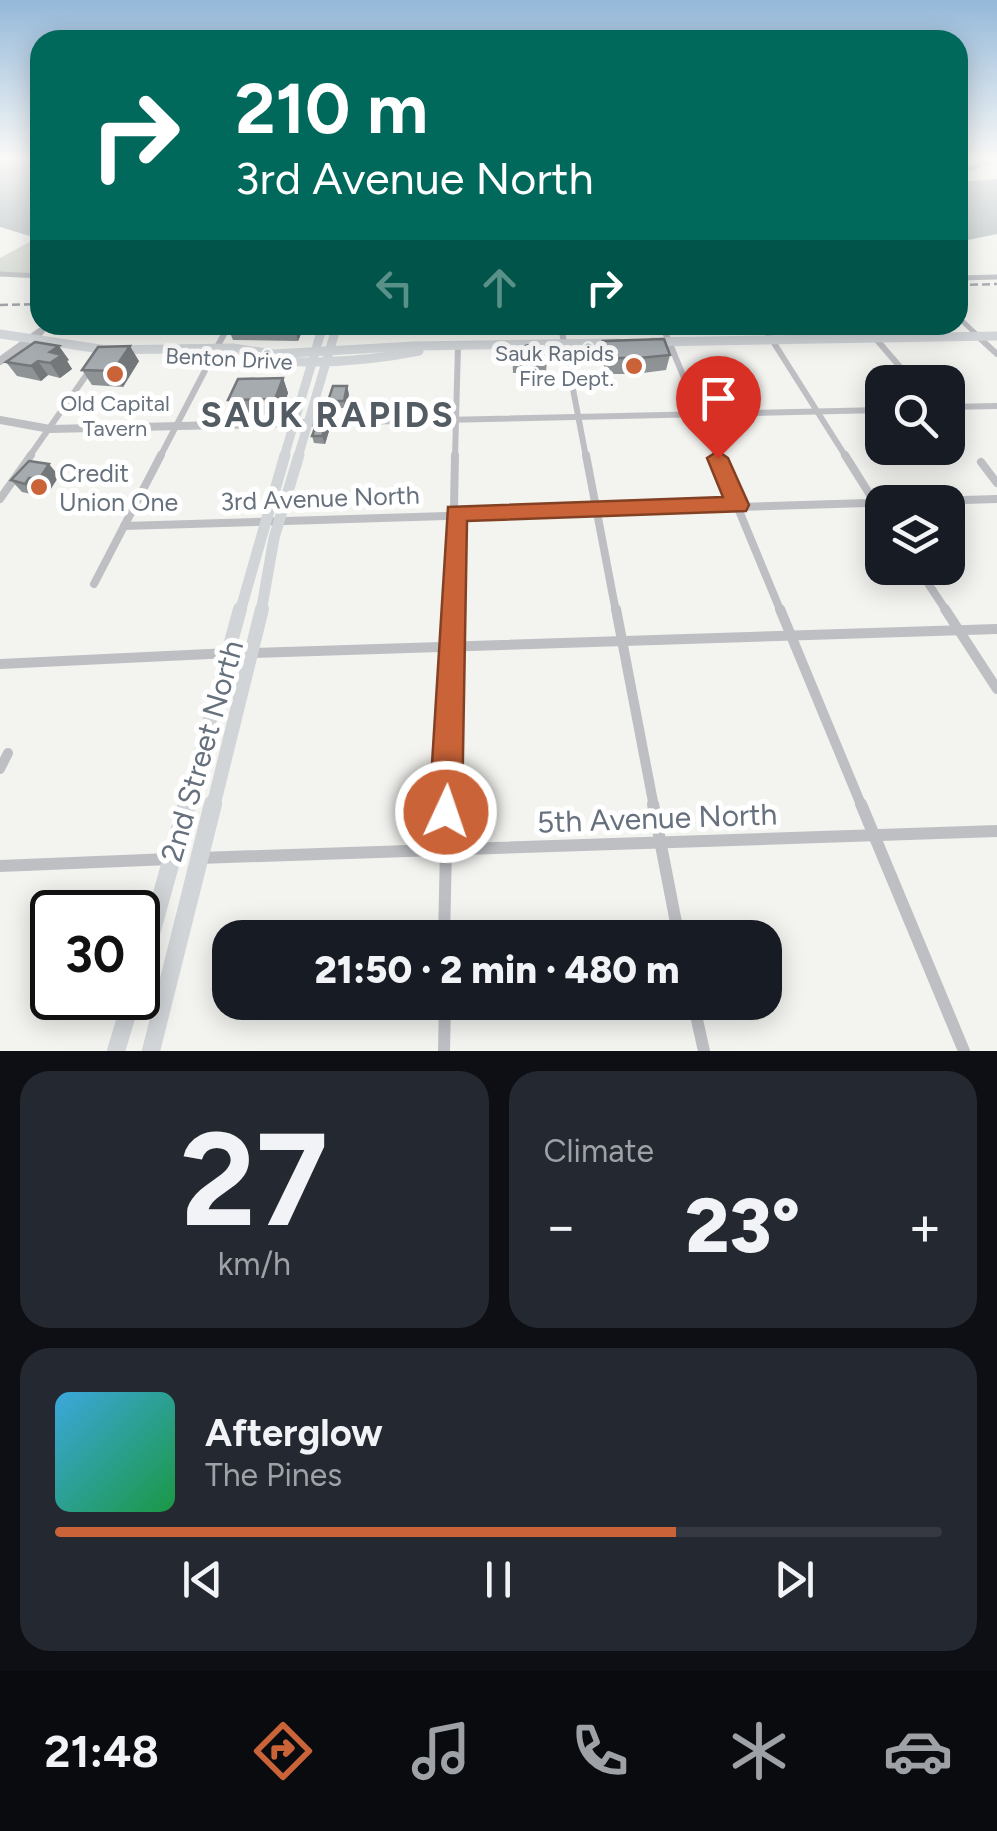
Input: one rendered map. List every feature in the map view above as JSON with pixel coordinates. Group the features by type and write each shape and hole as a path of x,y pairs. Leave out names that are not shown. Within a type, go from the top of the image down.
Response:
{"main road":[{"path":"151,1051 158,1009 254,653 271,520 320,335"},
{"name":"2nd Street North","path":"160,902 271,520 311,423 335,335"},
{"path":"644,342 997,336"},
{"name":"Benton Drive","path":"0,338 104,353 212,351 263,363 313,358 331,352 374,361 458,346 624,343"},
{"path":"116,1051 125,1020"}],"street":[{"path":"0,274 30,276"},
{"path":"968,278 997,277"},
{"path":"968,326 997,354"},
{"path":"0,361 35,335"},
{"path":"94,584 222,335"},
{"path":"563,335 675,920"},
{"path":"666,335 964,1051"},
{"path":"771,335 865,487"},
{"path":"873,335 899,365"},
{"path":"444,920 454,644 458,346"},
{"path":"0,499 104,353"},
{"path":"965,407 997,406"},
{"path":"0,420 50,429 865,411"},
{"path":"981,462 997,482"},
{"name":"3rd Avenue North","path":"965,499 997,498"},
{"name":"3rd Avenue North","path":"124,526 865,500"},
{"path":"929,585 997,689"},
{"path":"254,653 997,628"},
{"path":"0,664 230,653"},
{"path":"0,769 8,753"},
{"name":"5th Avenue North","path":"199,858 997,830"},
{"path":"0,866 172,859"},
{"path":"444,1020 444,1051"},
{"path":"697,1020 704,1051"}],"shaded area":[{"path":"0,207 30,207 30,236 0,227"},
{"path":"968,207 997,207 997,234 968,240"},
{"path":"30,242 30,274 0,272 0,258"}],"building":[{"path":"664,339 670,355 639,358 608,358 603,341"},
{"path":"35,342 59,346 50,352 62,355 50,363 38,361 31,366 6,362"},
{"path":"534,344 535,348 545,348 547,360 514,361 512,349"},
{"path":"130,346 113,371 82,370 98,347"},
{"path":"283,378 275,399 228,400 238,379"},
{"path":"333,386 347,386 344,401 328,401"},
{"path":"317,423 327,423 322,436 312,436"},
{"path":"29,461 49,464 40,478 29,478 25,484 11,480"}],"railway":[{"path":"968,285 997,284"},
{"path":"0,305 30,304"}],"place":[{"name":"Sauk Rapids Fire Dept.","path":"634,366"},
{"name":"Old Capital Tavern","path":"115,374"},
{"name":"Credit Union One","path":"39,487"}],"district":[{"name":"SAUK RAPIDS","path":"328,415"}],"route":[{"path":"446,812 456,513 738,505 718,458"}]}
